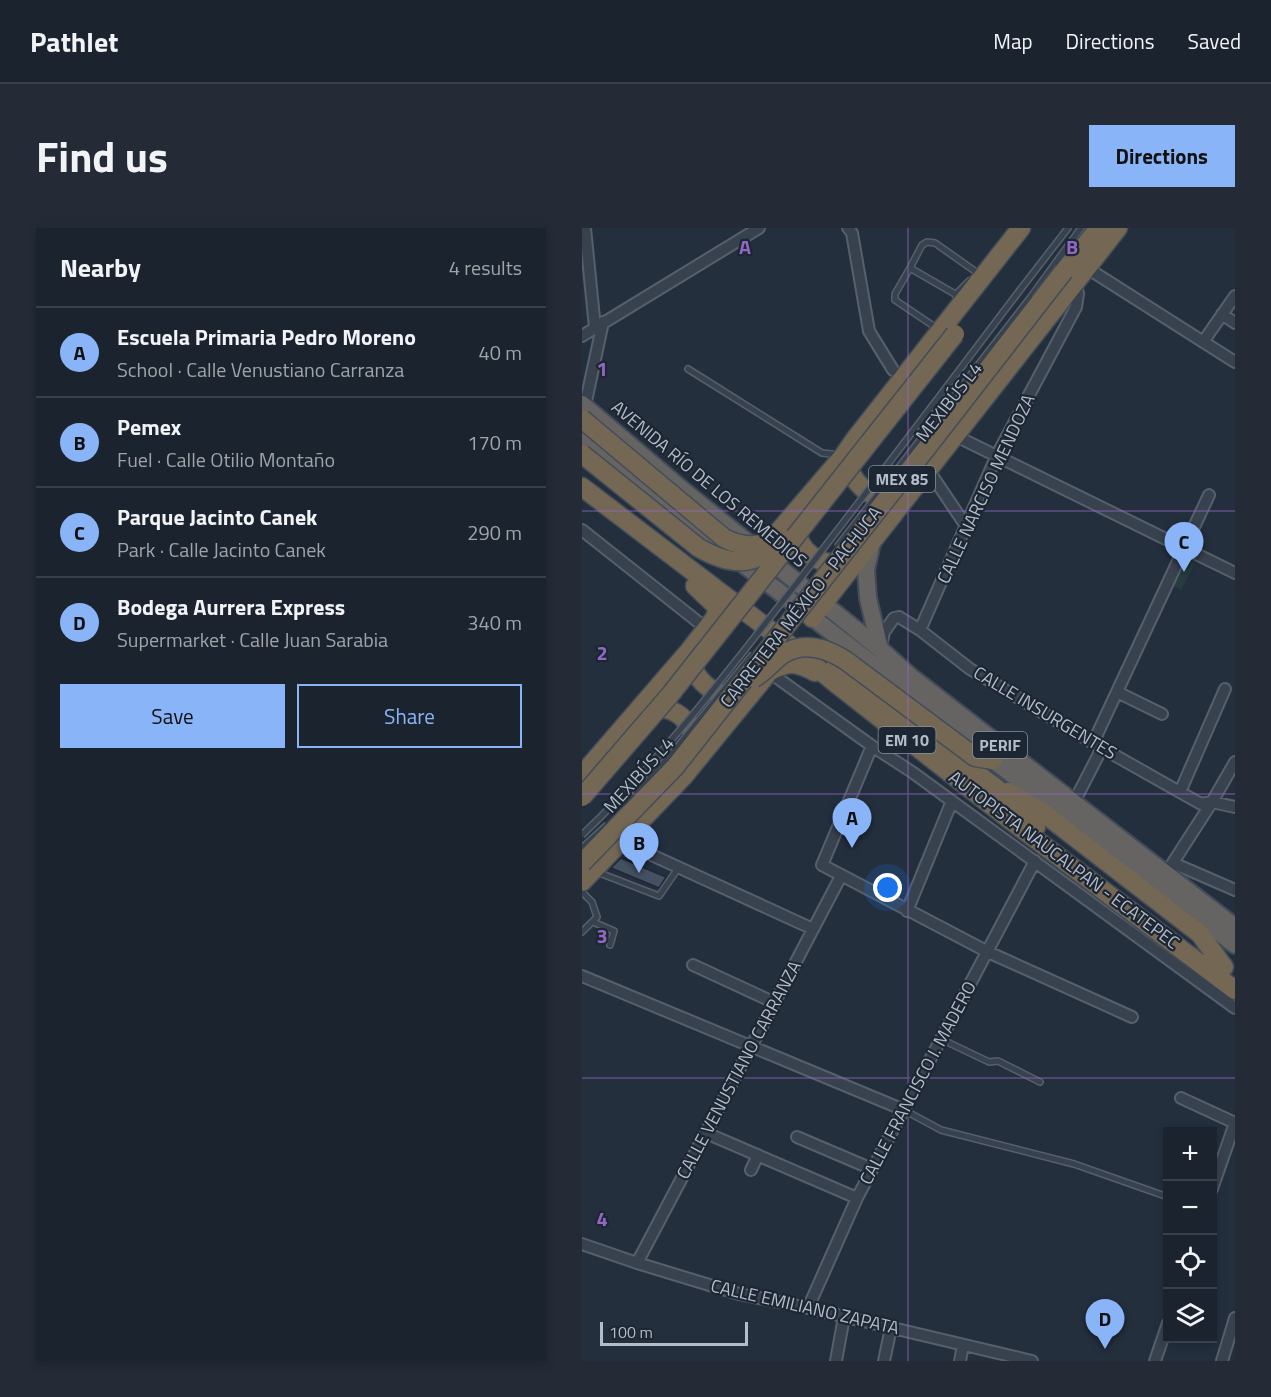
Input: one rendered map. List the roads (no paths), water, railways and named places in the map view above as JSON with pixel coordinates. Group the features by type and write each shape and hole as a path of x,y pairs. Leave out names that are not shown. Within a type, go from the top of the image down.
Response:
{"highway":[{"path":"748,567 949,327 984,274 1021,228"},
{"name":"MEX 85","path":"582,797 670,695 826,497 949,327 1035,228"},
{"name":"CARRETERA MÉXICO - PACHUCA","path":"586,872 675,767 744,691 1099,228"},
{"path":"818,611 1118,228"},
{"path":"583,410 703,521 733,542 747,545 764,543 776,539 787,530"},
{"name":"AVENIDA RÍO DE LOS REMEDIOS","path":"583,410 761,553 818,611 993,760 1169,869 1235,927"},
{"name":"AVENIDA RÍO DE LOS REMEDIOS","path":"582,434 748,567 880,649 1235,945"},
{"path":"582,454 699,548 728,561 742,562 756,559 776,544 802,513 826,497"},
{"path":"844,455 855,480 865,491 885,499 908,496"},
{"name":"AUTOPISTA NAUCALPAN - ECATEPEC","path":"582,476 996,788 1043,833 1164,927 1229,972"},
{"name":"AUTOPISTA NAUCALPAN - ECATEPEC","path":"582,487 792,647 1019,827 1235,990"},
{"path":"582,501 712,600 717,612 689,651 582,776"},
{"path":"796,511 799,538 812,556 825,562 839,564 860,555"},
{"path":"873,538 866,570 868,598 880,649"},
{"path":"586,872 621,841 683,777 744,691 790,651 805,647 824,649 845,660 975,758 993,760"},
{"path":"689,651 690,663 706,687 727,696 744,691 769,672 788,663 801,665 834,682"},
{"path":"632,716 652,707 667,709 680,716 694,734 696,749 693,765"}],"street":[{"path":"583,410 599,325 586,286 585,228"},
{"path":"582,336 759,228"},
{"path":"848,228 852,233 869,331 893,370"},
{"path":"1087,268 1235,362"},
{"name":"CALLE NARCISO MENDOZA","path":"920,630 997,455 1076,306 1078,294 1076,283"},
{"path":"1203,342 1235,296"},
{"path":"1222,314 1235,323"},
{"path":"962,439 1235,573"},
{"path":"929,471 966,526"},
{"path":"1071,809 1117,692 1209,495"},
{"path":"582,530 706,629"},
{"name":"CALLE INSURGENTES","path":"880,649 884,633 894,618 899,617 920,630 970,669 1097,746 1201,804 1212,802 1235,807"},
{"path":"769,672 912,772 1235,1008"},
{"path":"1180,792 1225,689"},
{"path":"1117,692 1162,714"},
{"path":"872,746 822,865 988,952 1132,1017"},
{"path":"1235,762 1169,869 1235,890"},
{"path":"907,911 952,801"},
{"path":"621,841 813,928"},
{"name":"CALLE FRANCISCO I. MADERO","path":"808,1308 857,1198 1035,861"},
{"name":"CALLE VENUSTIANO CARRANZA","path":"637,1263 841,876"},
{"path":"693,965 773,1002"},
{"path":"582,976 904,1110"},
{"path":"1180,1098 1235,1123 1215,1181"},
{"path":"706,1133 857,1198"},
{"path":"797,1137 873,1169"},
{"path":"751,1170 758,1155"},
{"name":"CALLE EMILIANO ZAPATA","path":"582,1244 739,1293 963,1345 1005,1358 1032,1361"},
{"path":"836,1361 844,1317"},
{"path":"1222,1361 1232,1336 1235,1318"},
{"path":"884,1361 891,1328"},
{"path":"1155,1361 1163,1336"},
{"path":"960,1361 963,1345"}],"lane":[{"name":"MEXIBÚS L4","path":"582,835 604,814 708,697 1068,228"},
{"name":"MEXIBÚS L4","path":"818,572 1081,228"},
{"path":"927,242 935,243 984,274 973,279 955,294 949,327 895,300 895,294 922,245 927,242"},
{"path":"910,268 955,294"},
{"path":"688,369 822,453 844,455"},
{"path":"790,608 811,581"},
{"path":"768,635 776,626"},
{"name":"MEXIBÚS L4","path":"622,809 674,751 754,653"},
{"name":"MEXIBÚS L4","path":"582,848 615,818"},
{"path":"586,872 659,896 679,867"},
{"path":"582,892 592,902 597,917 582,932"},
{"path":"593,922 614,931 610,945"},
{"path":"942,1039 989,1062 998,1061 1041,1082"},
{"path":"904,1110 941,1130 1074,1164 1163,1196"}],"place":[{"name":"Parque Jacinto Canek","path":"1184,572"},
{"name":"Escuela Primaria Pedro Moreno","path":"852,848"},
{"name":"Pemex","path":"639,873"},
{"name":"Bodega Aurrera Express","path":"1105,1349"}]}
